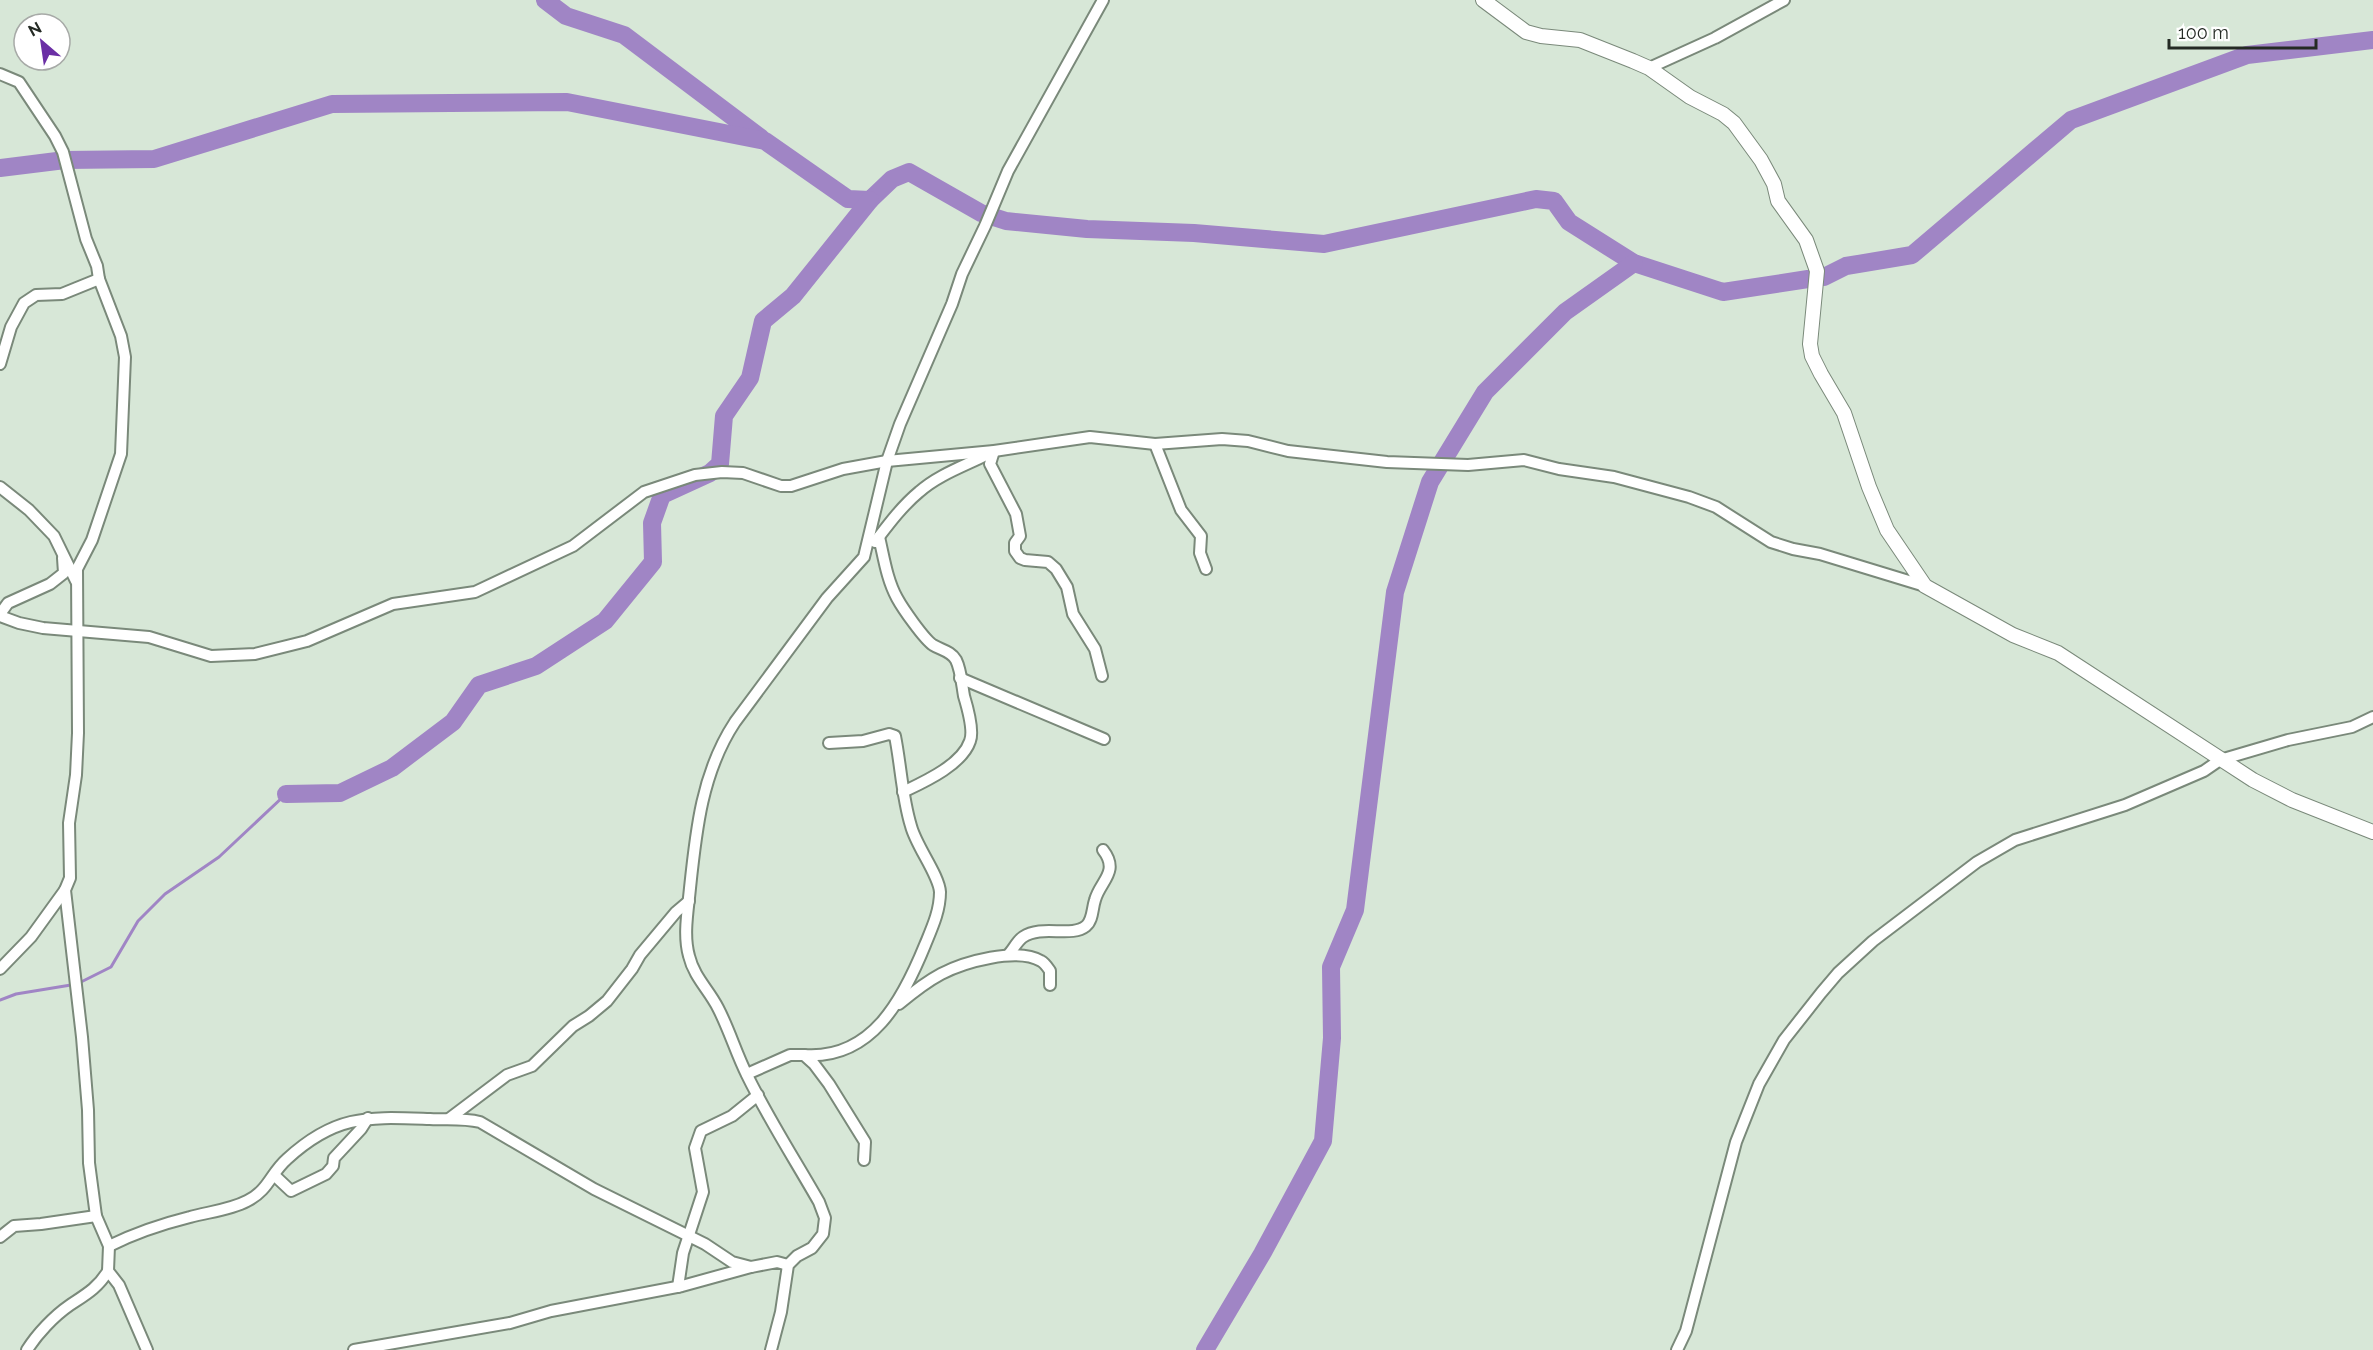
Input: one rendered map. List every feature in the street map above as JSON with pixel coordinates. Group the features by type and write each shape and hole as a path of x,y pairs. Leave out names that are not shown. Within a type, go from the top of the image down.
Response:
{"street":[{"path":"864,557 887,462 900,424 952,304 962,274 986,225 1008,171 1103,0"},
{"path":"1483,0 1526,32 1580,40 1649,68 1734,123 1761,160 1773,184 1778,201 1806,240 1817,271 1810,344 1812,356 1844,413 1869,487 1887,530 1925,586"},
{"path":"1649,68 1715,38 1784,0"},
{"path":"0,74 19,82 63,152 86,239 122,336 125,357 121,454 92,540 77,569 78,733 69,823 70,878 65,890 31,938 0,969"},
{"path":"0,364 11,327 24,303 36,296 62,294 99,279"},
{"path":"63,554 64,573 50,584 8,603 0,615 19,623 43,628 149,637 211,656 255,654 307,641 393,604 458,596 499,582 573,546 644,492 695,475 722,472 743,473 781,486 792,486 830,472 887,462 994,452 1090,437 1155,444 1222,439 1248,441 1288,451 1387,462 1468,465 1524,460 1559,469 1614,477 1689,497 1716,507 1771,542 1820,554 1925,586 2013,635 2058,653 2253,780 2292,800 2373,832"},
{"path":"1155,444 1181,510 1201,536 1200,553 1206,569"},
{"path":"771,1350 781,1312 788,1265 797,1256 812,1248 823,1234 825,1218 819,1202 747,1074 717,1006 696,977 691,964 686,932 696,837 703,799 722,742 761,684 899,511 919,491 941,477 994,452"},
{"path":"994,452 990,464 1016,514 1020,536 1015,543 1016,551 1020,558 1048,562 1056,569 1067,587 1073,614 1095,649 1102,676"},
{"path":"0,487 12,494 54,536 76,581"},
{"path":"879,537 891,586 898,601 923,635 933,645 946,650 956,659 971,739 964,752 950,765 928,781 903,792"},
{"path":"960,678 1104,739"},
{"path":"1677,1350 1686,1331 1736,1142 1759,1084 1784,1040 1838,973 1873,941 1997,849 2036,831 2125,805 2204,771 2220,760 2288,740 2344,729 2373,717"},
{"path":"747,1074 790,1055 819,1056 836,1053 860,1042 880,1026 912,978 936,917 940,891 911,827 903,792 895,736 889,734 864,741 829,742"},
{"path":"1008,955 1022,938 1035,931 1074,931 1085,927 1091,919 1095,898 1109,874 1109,858 1103,850"},
{"path":"27,1350 33,1340 52,1321 69,1306 84,1298 103,1280 108,1271 109,1246 96,1216 89,1163 88,1110 82,1037 65,890"},
{"path":"450,1118 507,1075 532,1066 573,1026 607,1000 675,912 689,901"},
{"path":"894,1008 942,974 969,963 1008,955 1026,956 1042,961 1050,971 1050,985"},
{"path":"804,1055 829,1084 865,1142 864,1160"},
{"path":"678,1287 688,1235 703,1192 695,1148 701,1131 732,1116 758,1095"},
{"path":"109,1246 162,1224 244,1203 266,1188 286,1160 312,1140 340,1123 368,1118 450,1118 480,1122 594,1189 688,1235 732,1262 751,1267"},
{"path":"274,1175 291,1191 326,1174 333,1166 334,1158 368,1118"},
{"path":"0,1237 14,1226 96,1216"},
{"path":"354,1350 510,1323 551,1311 678,1287 751,1267 777,1262 788,1265"},
{"path":"108,1271 119,1284 147,1350"}],"waterway":[{"path":"545,0 566,16 624,35 761,138"},
{"path":"1824,277 1846,266 1912,255 2071,120 2247,55 2373,40"},
{"path":"0,168 65,160 154,159 332,104 567,102 765,141 848,199 870,200 892,179 909,172 981,213 1006,221 1087,229 1194,233 1324,244 1536,199 1554,201 1569,222 1634,263 1723,292 1808,279"},
{"path":"286,794 340,793 392,768 453,722 479,685 536,666 605,621 653,562 652,523 662,495 710,473 720,464 724,416 750,378 763,321 793,296 870,200"},
{"path":"1205,1350 1262,1254 1323,1141 1332,1038 1331,967 1355,910 1395,592 1430,482 1485,392 1565,312 1634,263"},
{"path":"0,1000 16,994 77,984 111,967 138,921 165,894 219,857 286,794"}]}
